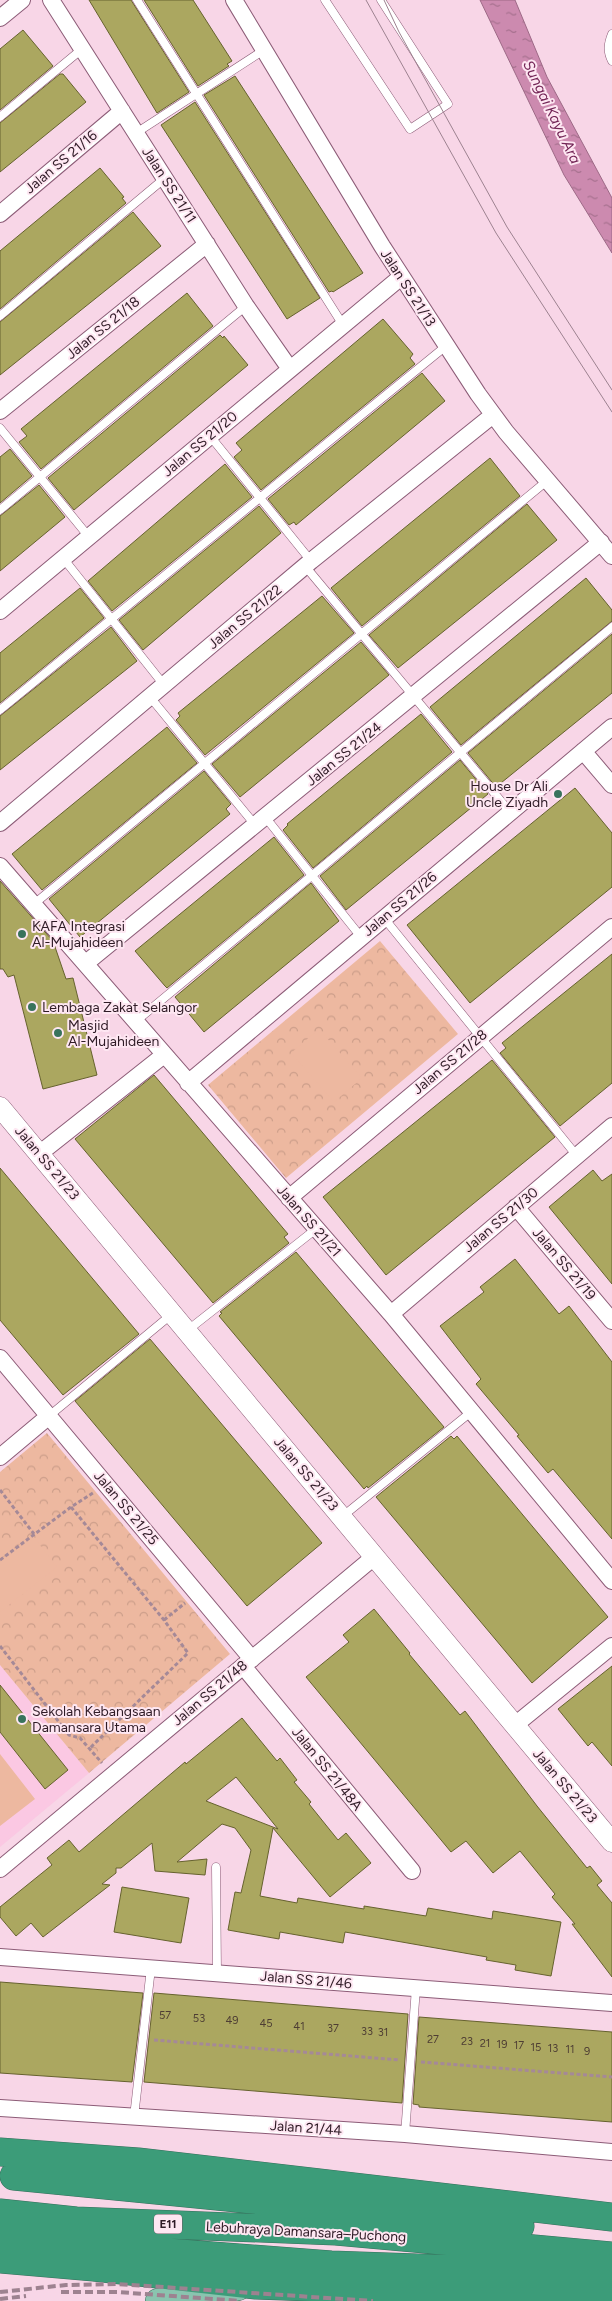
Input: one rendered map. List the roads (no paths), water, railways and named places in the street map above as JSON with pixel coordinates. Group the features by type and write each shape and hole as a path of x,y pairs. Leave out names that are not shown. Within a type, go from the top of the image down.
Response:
{"highway":[{"path":"6,2159 138,2162 612,2217"},
{"path":"6,2159 612,2235"},
{"name":"Lebuhraya Damansara–Puchong","path":"0,2213 76,2221 336,2231 612,2256"},
{"name":"Lebuhraya Damansara–Puchong","path":"0,2236 57,2244 331,2265 612,2276"},
{"path":"0,2259 94,2266 256,2285 612,2298"}],"main road":[{"path":"158,2301 256,2285"}],"street":[{"path":"0,18 22,0"},
{"name":"Jalan SS 21/11","path":"51,0 246,306 290,369"},
{"name":"Jalan SS 21/13","path":"234,0 401,277 446,346 493,415 612,556"},
{"name":"Jalan SS 21/16","path":"0,214 122,111"},
{"name":"Jalan SS 21/18","path":"0,411 207,244"},
{"name":"Jalan SS 21/20","path":"0,611 401,277"},
{"name":"Jalan SS 21/22","path":"0,823 308,564 493,415"},
{"name":"Jalan SS 21/24","path":"86,963 414,697 601,542"},
{"name":"Jalan SS 21/26","path":"188,1083 612,727"},
{"path":"584,751 612,786"},
{"name":"Jalan SS 21/21","path":"0,866 390,1314 612,1581"},
{"name":"Jalan SS 21/28","path":"289,1198 612,927"},
{"path":"38,1154 164,1055"},
{"name":"Jalan SS 21/23","path":"0,1107 612,1842"},
{"name":"Jalan SS 21/30","path":"390,1314 612,1126"},
{"name":"Jalan SS 21/19","path":"516,1207 612,1321"},
{"name":"Jalan SS 21/25","path":"0,1358 197,1594 247,1662"},
{"path":"0,1457 49,1416"},
{"name":"Jalan SS 21/48","path":"0,1869 374,1557"},
{"path":"515,1726 612,1646"},
{"name":"Jalan SS 21/48A","path":"247,1662 412,1871"},
{"name":"Jalan SS 21/46","path":"0,1957 612,2003"},
{"name":"Jalan 21/44","path":"0,2108 404,2134 612,2152"}],"lane":[{"path":"137,0 342,325"},
{"path":"326,0 410,128 448,104 381,0"},
{"path":"612,34 608,44 608,54 612,61"},
{"path":"0,117 82,49"},
{"path":"136,133 264,50"},
{"path":"0,316 165,178"},
{"path":"0,510 246,306"},
{"path":"0,710 446,346"},
{"path":"0,428 89,538"},
{"path":"210,436 361,633 510,812"},
{"path":"34,904 548,480"},
{"path":"63,558 164,685"},
{"path":"135,1022 612,627"},
{"path":"150,697 204,763 312,876 361,937"},
{"path":"384,918 576,1156"},
{"path":"186,1331 316,1229"},
{"path":"49,1416 172,1314"},
{"path":"342,1517 472,1412"},
{"path":"216,1867 217,1973"},
{"path":"134,2117 151,1968"},
{"path":"404,2134 416,1988"}],"water":[{"name":"Sungai Kayu Ara","path":"480,0 515,0 547,77 612,198 612,253 564,175"}],"tram line":[{"path":"366,0 496,233 612,412"},
{"path":"384,0 399,32 507,227 612,390"}],"railway":[{"path":"0,2292 66,2285 117,2284 373,2301"},
{"path":"61,2292 117,2292 241,2301"},
{"path":"0,2299 26,2296"}],"place":[{"name":"House Dr Ali Uncle Ziyadh","path":"558,794"},
{"name":"KAFA Integrasi Al-Mujahideen","path":"22,934"},
{"name":"Lembaga Zakat Selangor","path":"32,1007"},
{"name":"Masjid Al-Mujahideen","path":"58,1033"},
{"name":"Sekolah Kebangsaan Damansara Utama","path":"22,1719"}]}
